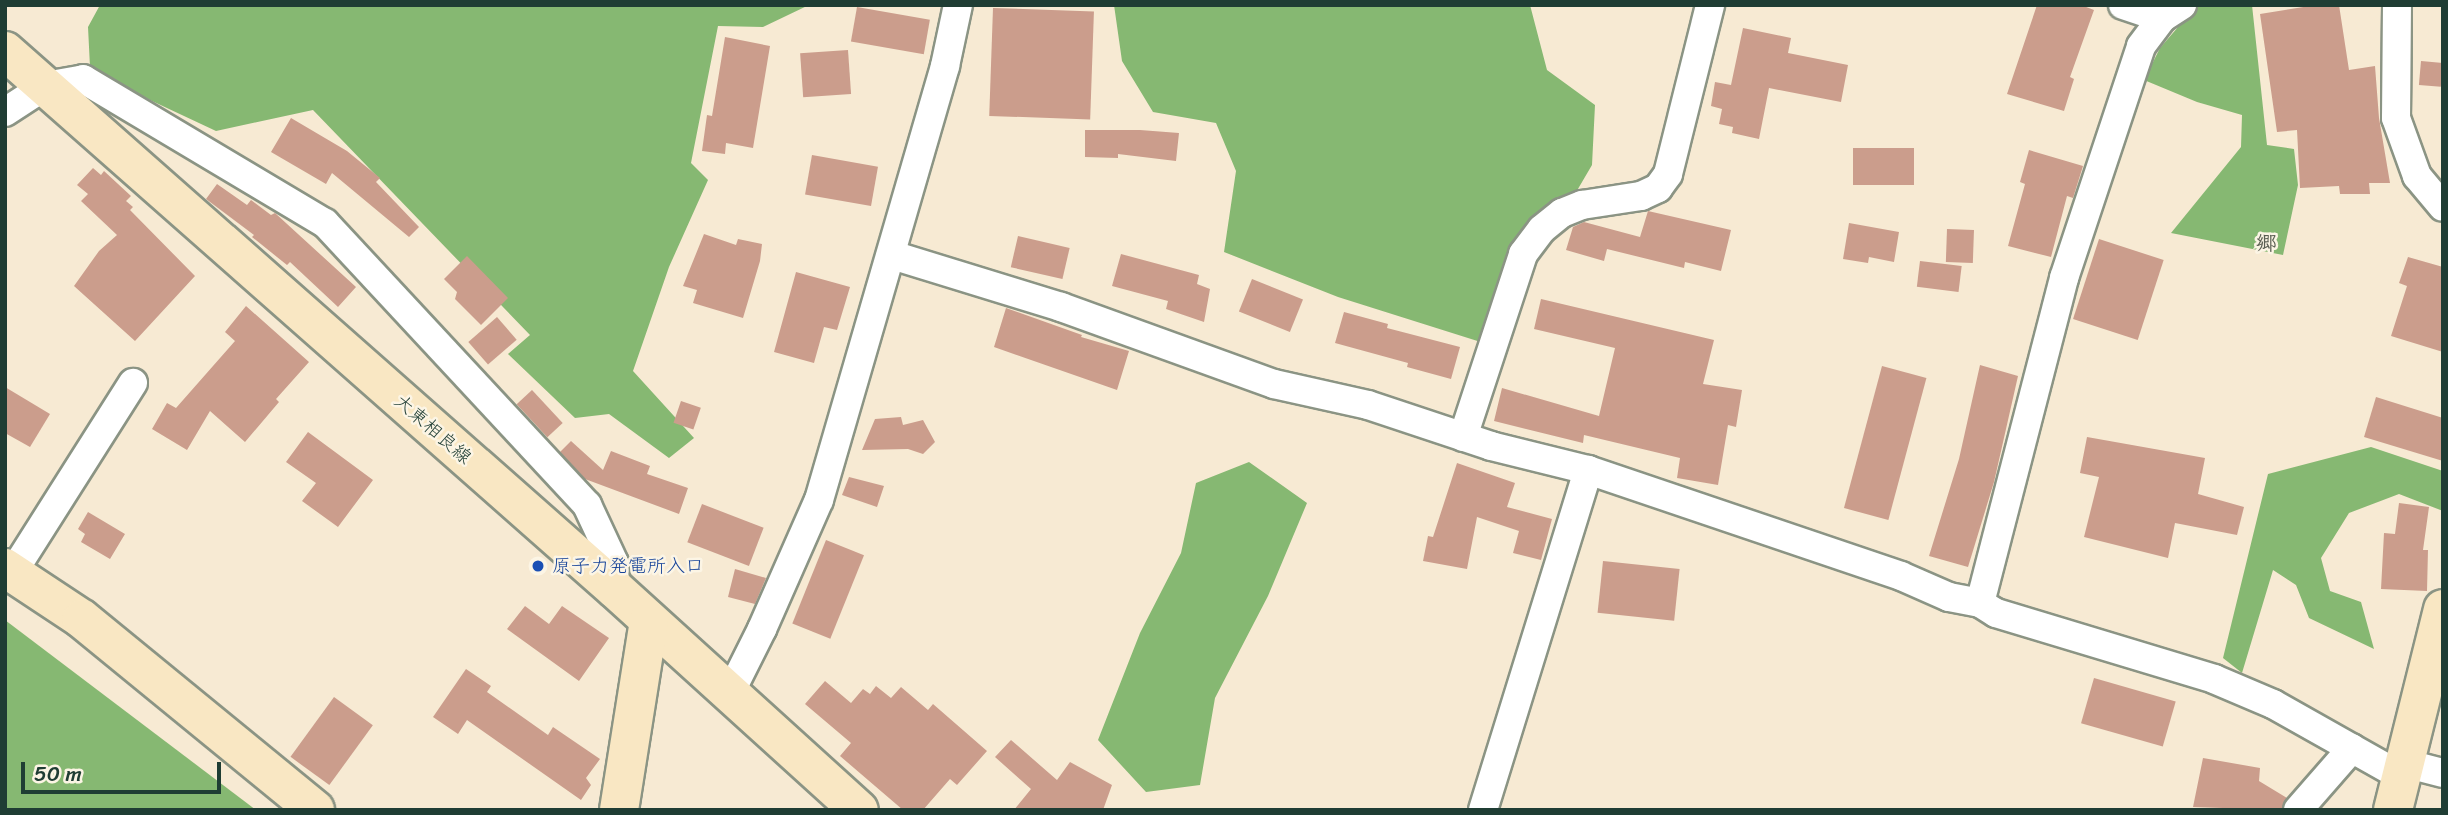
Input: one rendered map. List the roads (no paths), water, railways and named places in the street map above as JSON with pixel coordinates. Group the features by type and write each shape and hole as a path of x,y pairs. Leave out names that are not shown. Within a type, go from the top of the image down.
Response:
{"main road":[{"name":"大東相良線","path":"5,51 615,589 859,810"},
{"path":"9,570 82,619 315,810"},
{"path":"2399,783 2443,609"},
{"path":"619,810 649,620"}],"street":[{"path":"729,695 762,629 819,500 945,66 958,5"},
{"path":"1463,437 1523,254 1542,229 1562,213 1582,205 1641,196 1658,188 1668,174 1710,5"},
{"path":"2123,5 2172,12"},
{"path":"2397,5 2396,118 2417,176 2443,207"},
{"path":"1980,603 2064,278 2141,46 2172,12"},
{"path":"5,112 44,86 83,79 325,223 587,505 614,563 615,589"},
{"path":"891,255 1061,307 1274,384 1368,405 1463,437 1588,470 1901,576 1949,597 1980,603 1996,613 2214,679 2273,704 2352,748 2399,783 2443,773"},
{"path":"9,570 133,383"},
{"path":"1483,810 1588,470"},
{"path":"2298,810 2352,748"}],"place":[{"name":"原子力発電所入口","path":"538,566"}],"district":[{"name":"郷","path":"2266,243"}]}
